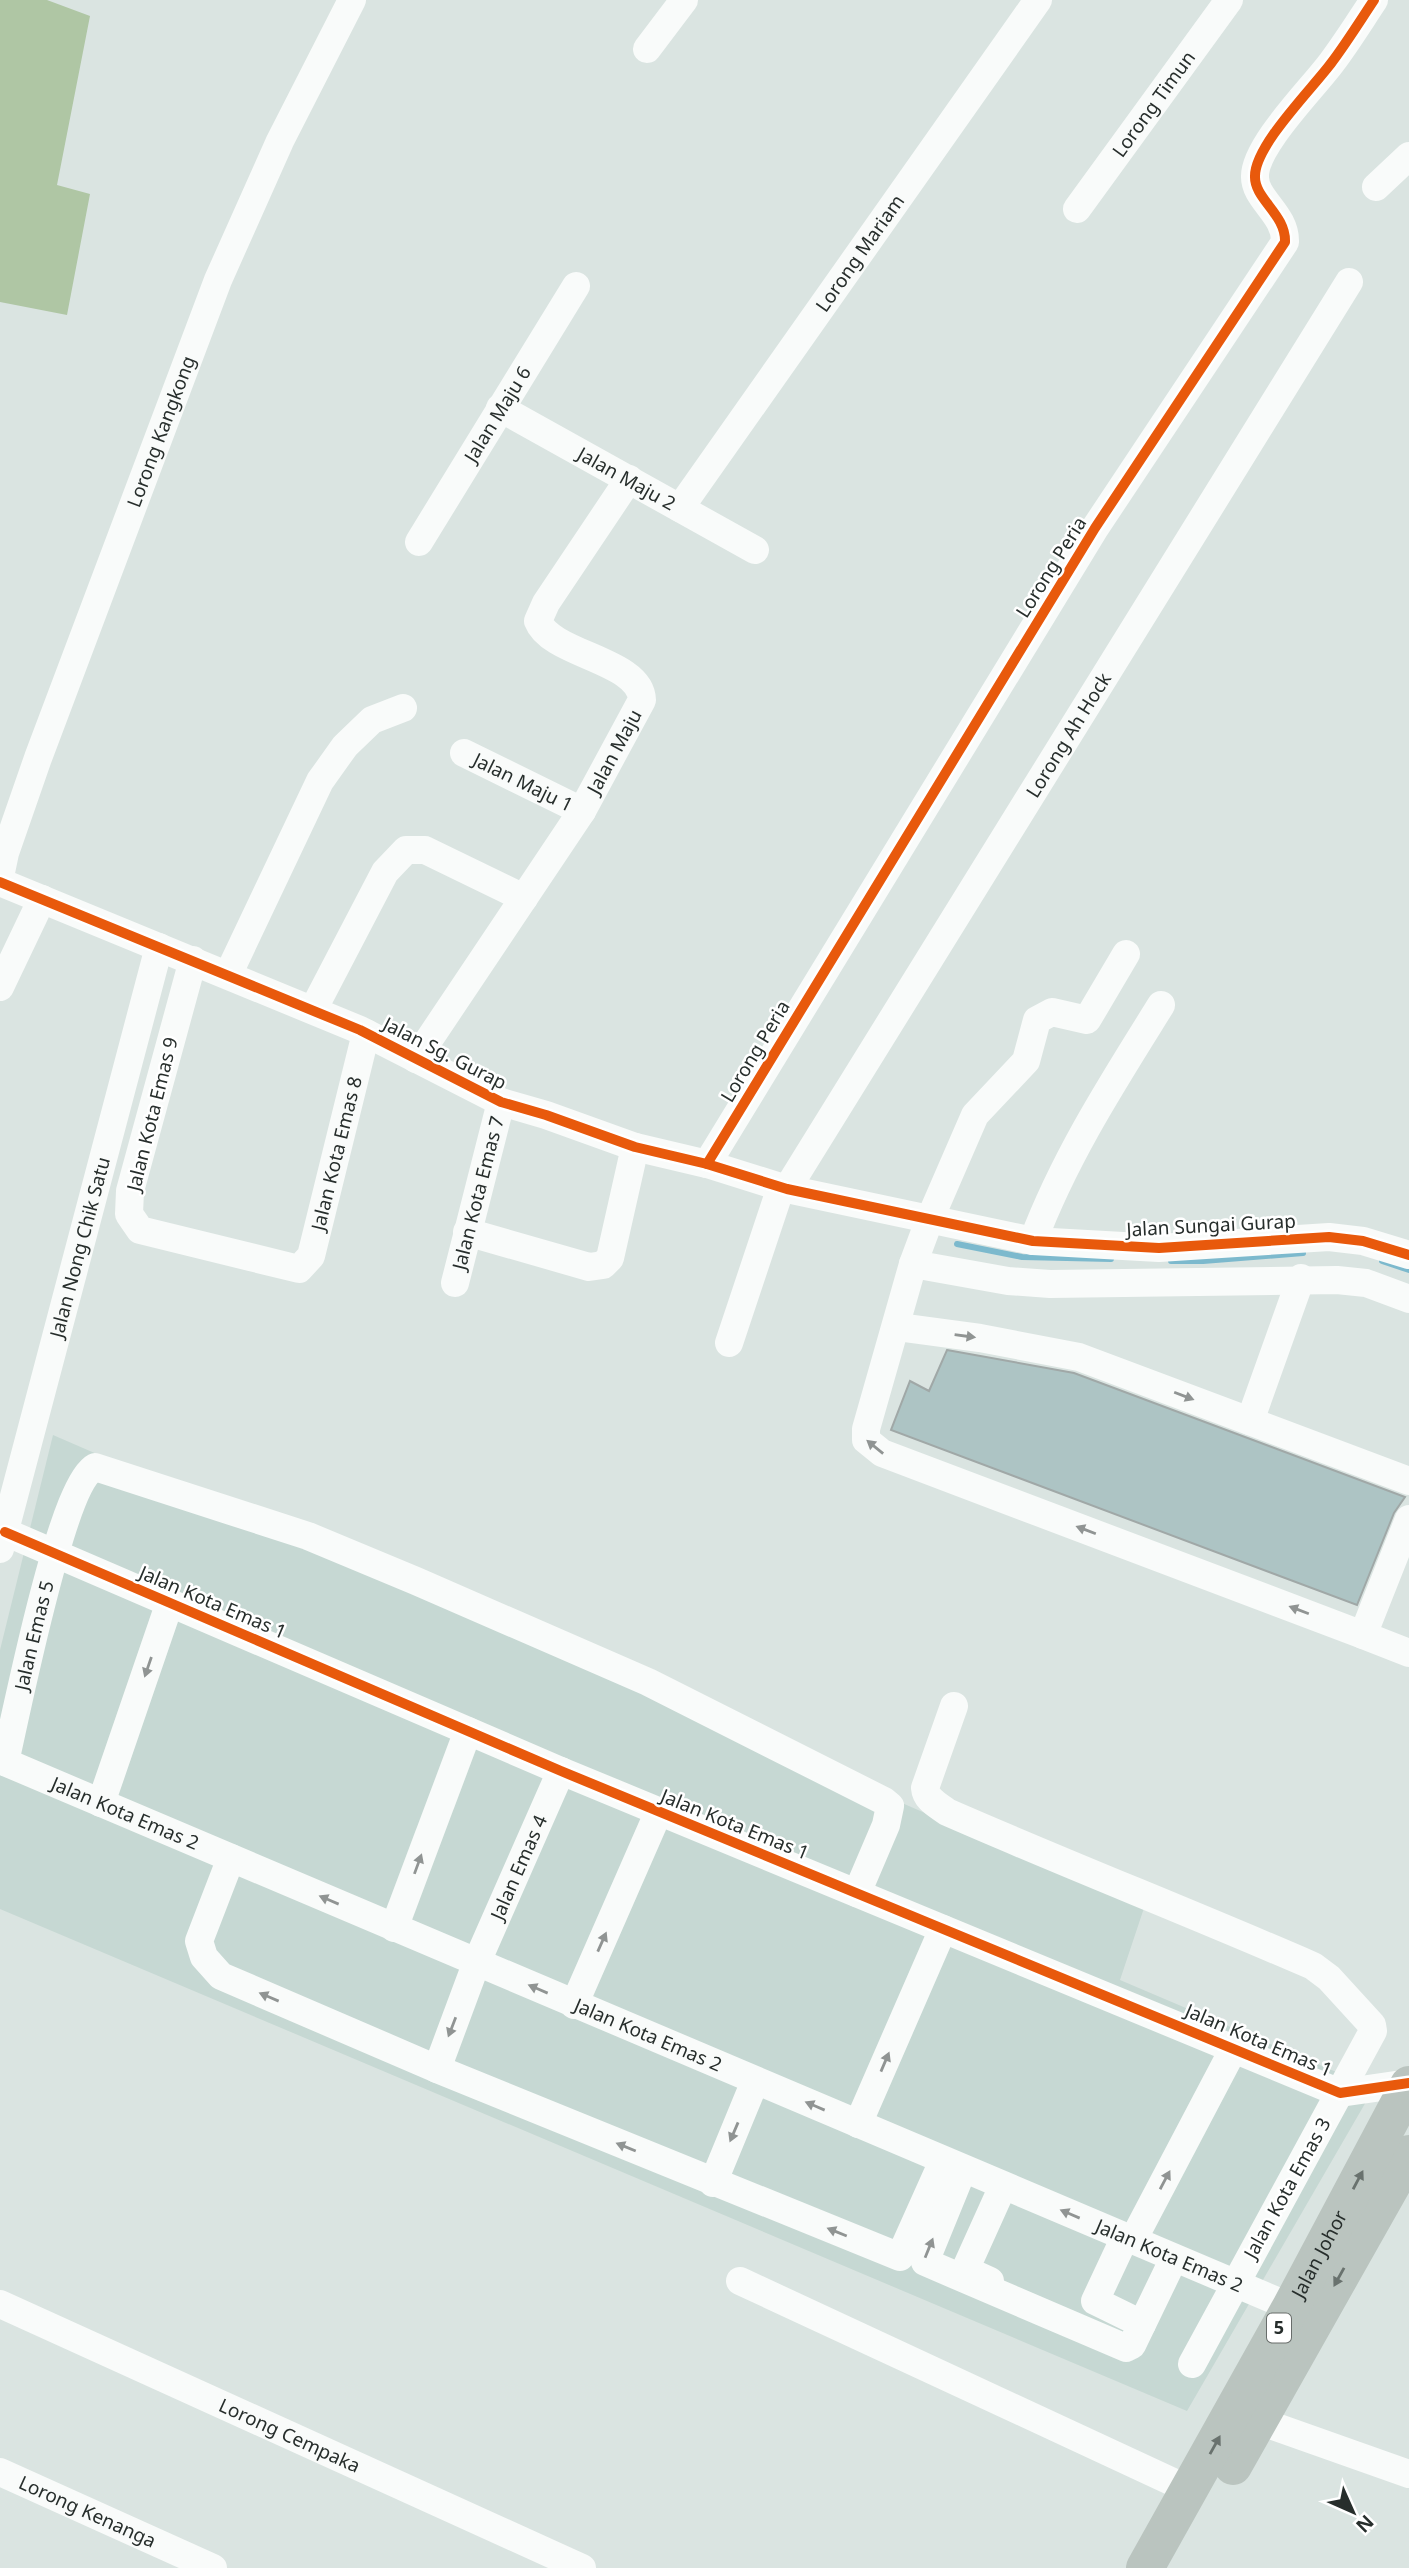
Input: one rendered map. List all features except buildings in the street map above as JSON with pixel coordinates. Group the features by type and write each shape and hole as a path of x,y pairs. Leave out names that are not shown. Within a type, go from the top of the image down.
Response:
{"highway":[{"name":"Jalan Johor","path":"1145,2568 1291,2307 1409,2084"},
{"name":"Jalan Johor","path":"1175,2568 1409,2154"}],"street":[{"name":"Lorong Kangkong","path":"0,879 5,853 38,758 218,280 280,141 352,0"},
{"path":"647,49 684,0"},
{"name":"Lorong Mariam","path":"680,508 1038,0"},
{"name":"Lorong Timun","path":"1077,209 1229,0"},
{"name":"Lorong Peria","path":"707,1164 1095,528 1285,242 1282,224 1256,184 1254,176 1259,161 1291,110 1333,61 1374,0"},
{"path":"1376,187 1409,156"},
{"name":"Lorong Ah Hock","path":"729,1343 784,1188 1349,282"},
{"name":"Jalan Maju 6","path":"419,542 576,286"},
{"name":"Jalan Maju 2","path":"500,408 755,550"},
{"name":"Jalan Maju","path":"416,1059 582,811 642,700 642,693 628,677 541,628 538,621 545,603 629,479"},
{"path":"228,975 320,781 345,746 372,720 403,708"},
{"name":"Jalan Maju 1","path":"464,752 582,811"},
{"path":"313,1010 385,872 406,850 425,850 524,898"},
{"name":"Jalan Sg. Gurap","path":"0,879 42,899 366,1033 501,1102 635,1147 707,1164 784,1188 929,1221"},
{"path":"0,987 42,899"},
{"name":"Jalan Nong Chik Satu","path":"2,1540 159,947"},
{"path":"1126,954 1087,1020 1052,1012 1037,1020 1026,1060 975,1115 913,1264 898,1327 866,1429 866,1440 877,1451 1409,1653"},
{"name":"Jalan Kota Emas 9","path":"193,960 130,1191 130,1214 140,1230 299,1269"},
{"path":"1032,1241 1053,1186 1074,1146 1161,1004"},
{"name":"Jalan Kota Emas 8","path":"299,1269 310,1256 366,1033"},
{"name":"Jalan Kota Emas 7","path":"455,1283 501,1102"},
{"path":"467,1232 589,1267 603,1265 610,1258 635,1147"},
{"name":"Jalan Sungai Gurap","path":"929,1221 1032,1241 1159,1248 1329,1237 1363,1241 1409,1255"},
{"path":"913,1264 1008,1281 1050,1284 1301,1278 1366,1283 1409,1299"},
{"path":"1250,1421 1301,1278"},
{"path":"898,1327 979,1338 1079,1357 1409,1481"},
{"name":"Jalan Emas 5","path":"2,1761 55,1553 74,1498 85,1475 95,1467 308,1535 648,1682 884,1801 890,1806 886,1825 857,1893"},
{"path":"1363,1635 1409,1519"},
{"name":"Jalan Kota Emas 1","path":"2,1540 55,1553 561,1771 1340,2093 1409,2084"},
{"path":"102,1803 170,1602"},
{"name":"Jalan Kota Emas 3","path":"954,1706 931,1766 925,1788 927,1797 947,1812 1322,1971 1372,2025 1373,2031 1192,2364"},
{"path":"394,1928 468,1731"},
{"name":"Jalan Kota Emas 2","path":"2,1761 1291,2307"},
{"name":"Jalan Emas 4","path":"437,2069 476,1964 561,1771"},
{"path":"574,2005 659,1811"},
{"path":"231,1858 199,1941 204,1957 221,1976 437,2069 900,2257 953,2165"},
{"path":"858,2124 943,1929"},
{"path":"1142,2324 1098,2305 1095,2301 1234,2048"},
{"path":"713,2183 755,2081"},
{"path":"953,2165 949,2201 925,2262 1092,2333 1130,2348 1174,2258"},
{"path":"1003,2186 966,2268 1086,2322 1092,2333"},
{"path":"949,2201 988,2218"},
{"path":"740,2281 1189,2490"},
{"name":"Lorong Cempaka","path":"0,2304 582,2568"},
{"path":"1259,2421 1409,2474"},
{"name":"Lorong Kenanga","path":"0,2472 213,2568"}],"shaded area":[{"path":"53,1435 1144,1908 1120,1980 1374,2088 1187,2411 0,1909 0,1650"}],"green space":[{"path":"0,0 47,0 90,16 57,185 90,194 67,315 0,302"}],"waterway":[{"path":"957,1244 1022,1257 1111,1259"},
{"path":"1171,1261 1303,1253"},
{"path":"1382,1261 1409,1270"}],"cycle path":[{"path":"707,1164 1095,528 1285,242 1281,223 1256,184 1258,163 1274,133 1332,62 1374,0"},
{"path":"0,882 360,1030 501,1102 635,1147 707,1164 787,1189 1033,1241 1159,1248 1329,1237 1363,1241 1409,1255"},
{"path":"5,1532 561,1771 1340,2093 1409,2083"}]}
